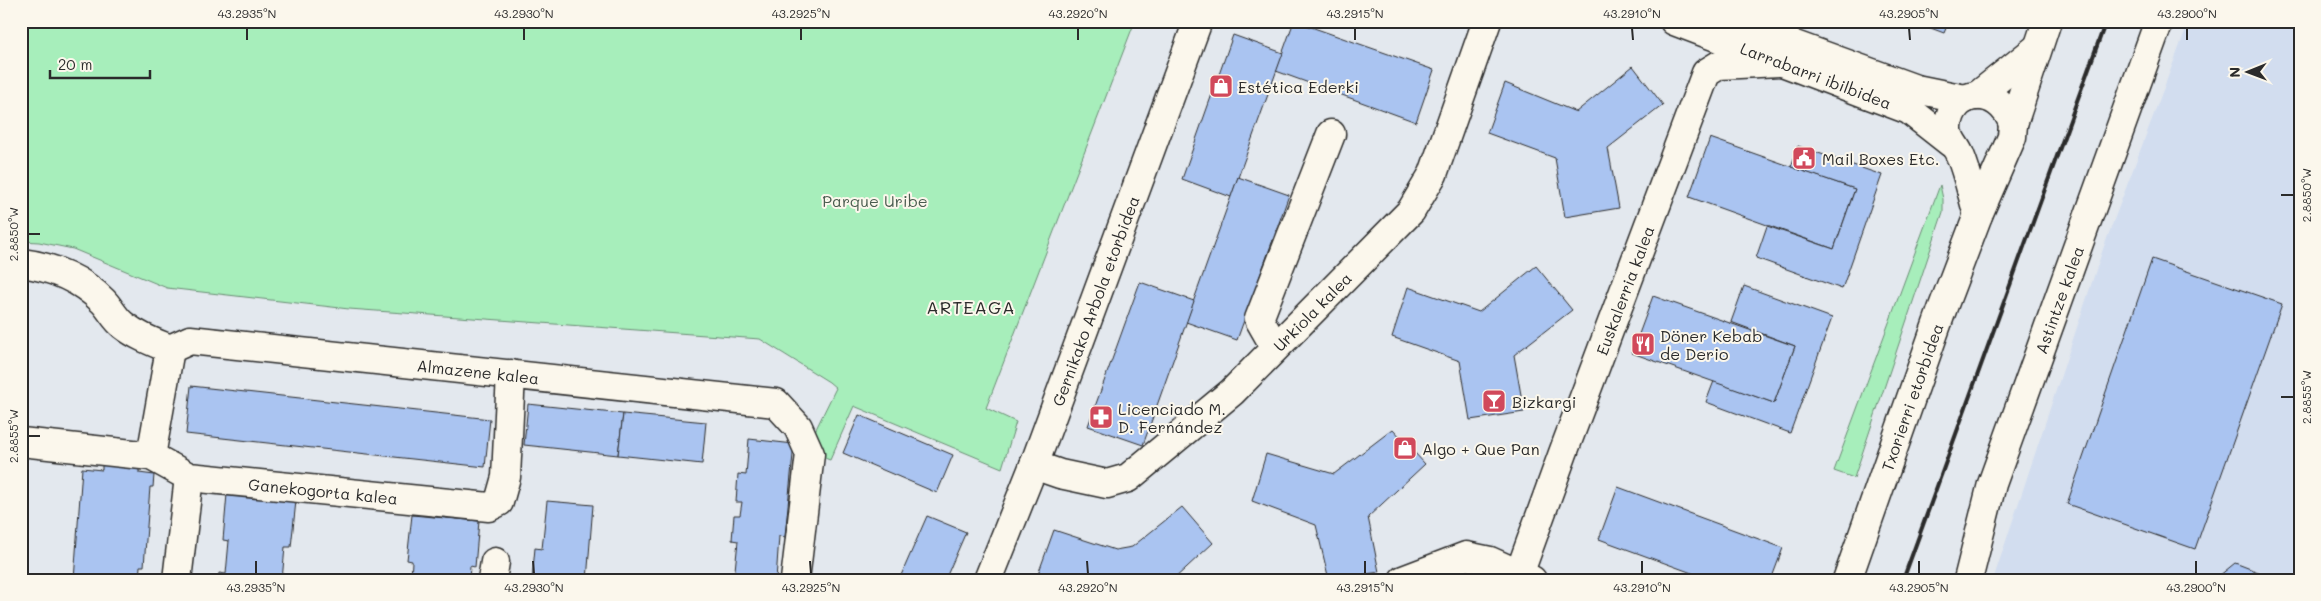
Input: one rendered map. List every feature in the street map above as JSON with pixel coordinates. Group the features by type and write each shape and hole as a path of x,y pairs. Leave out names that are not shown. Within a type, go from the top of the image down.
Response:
{"street":[{"name":"Gernikako Arbola etorbidea","path":"988,580 1034,465 1198,21"},
{"name":"Urkiola kalea","path":"1034,465 1060,474 1107,484 1128,478 1232,392 1410,211 1433,174 1487,21"},
{"name":"Larrabarri ibilbidea","path":"1674,21 1909,110 1955,148"},
{"name":"Larrabarri ibilbidea","path":"1729,21 1906,86 1971,97"},
{"name":"Txorierri etorbidea","path":"1847,580 1943,307 2009,136 2047,21"},
{"name":"Astintze kalea","path":"1968,580 1992,484 2158,21"},
{"path":"1978,215 1948,130 1949,117 1956,106 2037,48"},
{"name":"Euskalerria kalea","path":"1523,578 1537,527 1706,73 1719,65 1779,62"},
{"path":"1955,148 1971,159 1984,160 1996,156 2009,136 2008,112 2000,102 1989,97 1971,97"},
{"path":"1275,347 1260,319 1331,134"},
{"path":"21,263 43,266 68,275 103,301 121,324 145,339 170,349 151,456"},
{"name":"Almazene kalea","path":"170,349 190,340 776,403 798,427 810,454 795,580"},
{"name":"Ganekogorta kalea","path":"21,442 151,456 189,477 489,507 499,502 506,477 511,374"},
{"path":"177,580 189,477"},
{"path":"1403,580 1466,556 1490,561 1523,578"}],"shaded area":[{"path":"2189,21 2300,21 2300,580 1993,580 2103,249"}],"green space":[{"name":"Parque Uribe","path":"21,21 1135,21 986,408 1016,422 1002,468 854,406 830,460 822,457 815,431 836,388 760,339 349,309 167,288 73,249 39,242 21,241"},
{"path":"1940,185 1943,212 1854,478 1834,471"}],"building":[{"path":"1294,21 1434,70 1416,122 1276,71"},
{"path":"1912,21 1949,21 1944,33"},
{"path":"1233,35 1283,53 1231,197 1182,179"},
{"path":"1633,66 1663,105 1608,148 1619,208 1565,217 1555,158 1487,133 1505,83 1576,112"},
{"path":"1710,138 1855,189 1834,249 1689,197"},
{"path":"1798,146 1882,175 1842,289 1756,258 1767,226 1834,249 1855,189 1791,167"},
{"path":"1238,177 1289,195 1237,340 1186,322"},
{"path":"2152,259 2282,304 2195,549 2067,504"},
{"path":"1536,266 1572,310 1514,355 1524,412 1470,420 1460,361 1392,337 1408,287 1479,312"},
{"path":"1140,282 1194,301 1143,445 1088,426"},
{"path":"1744,286 1832,318 1790,433 1706,402 1714,381 1774,403 1795,346 1731,322"},
{"path":"1653,296 1795,346 1774,403 1632,353"},
{"path":"191,386 490,419 485,467 186,434"},
{"path":"528,404 623,414 618,455 524,445"},
{"path":"623,414 706,422 702,464 618,455"},
{"path":"859,415 953,455 937,493 843,453"},
{"path":"1393,429 1425,464 1368,517 1379,572 1329,580 1316,525 1252,501 1266,454 1334,474"},
{"path":"749,439 794,444 785,537 779,536 776,580 734,580 738,541 732,540 734,515 740,515 742,502 736,502 738,474 746,475"},
{"path":"102,464 139,467 139,473 154,475 153,487 150,487 144,566 140,566 139,580 74,580 82,468 102,470"},
{"path":"1618,487 1783,548 1771,580 1711,580 1599,539"},
{"path":"227,494 296,501 291,547 285,547 282,580 218,580 219,573 226,574 229,541 223,540"},
{"path":"547,501 593,505 587,580 532,580 535,548 542,549"},
{"path":"1182,507 1213,543 1173,580 1044,580 1037,577 1054,530 1115,550 1132,547"},
{"path":"412,515 479,521 475,567 470,566 469,580 411,580 412,561 407,560"},
{"path":"927,516 966,532 945,580 899,580"},
{"path":"2235,563 2279,580 2214,580"}],"railway":[{"path":"1903,580 2106,21"}],"place":[{"name":"Estética Ederki","path":"1221,86"},
{"name":"Mail Boxes Etc.","path":"1804,158"},
{"name":"Döner Kebab de Derio","path":"1643,344"},
{"name":"Bizkargi","path":"1494,401"},
{"name":"Licenciado M. D. Fernández","path":"1101,417"},
{"name":"Algo + Que Pan","path":"1405,448"}],"district":[{"name":"ARTEAGA","path":"971,307"}]}
